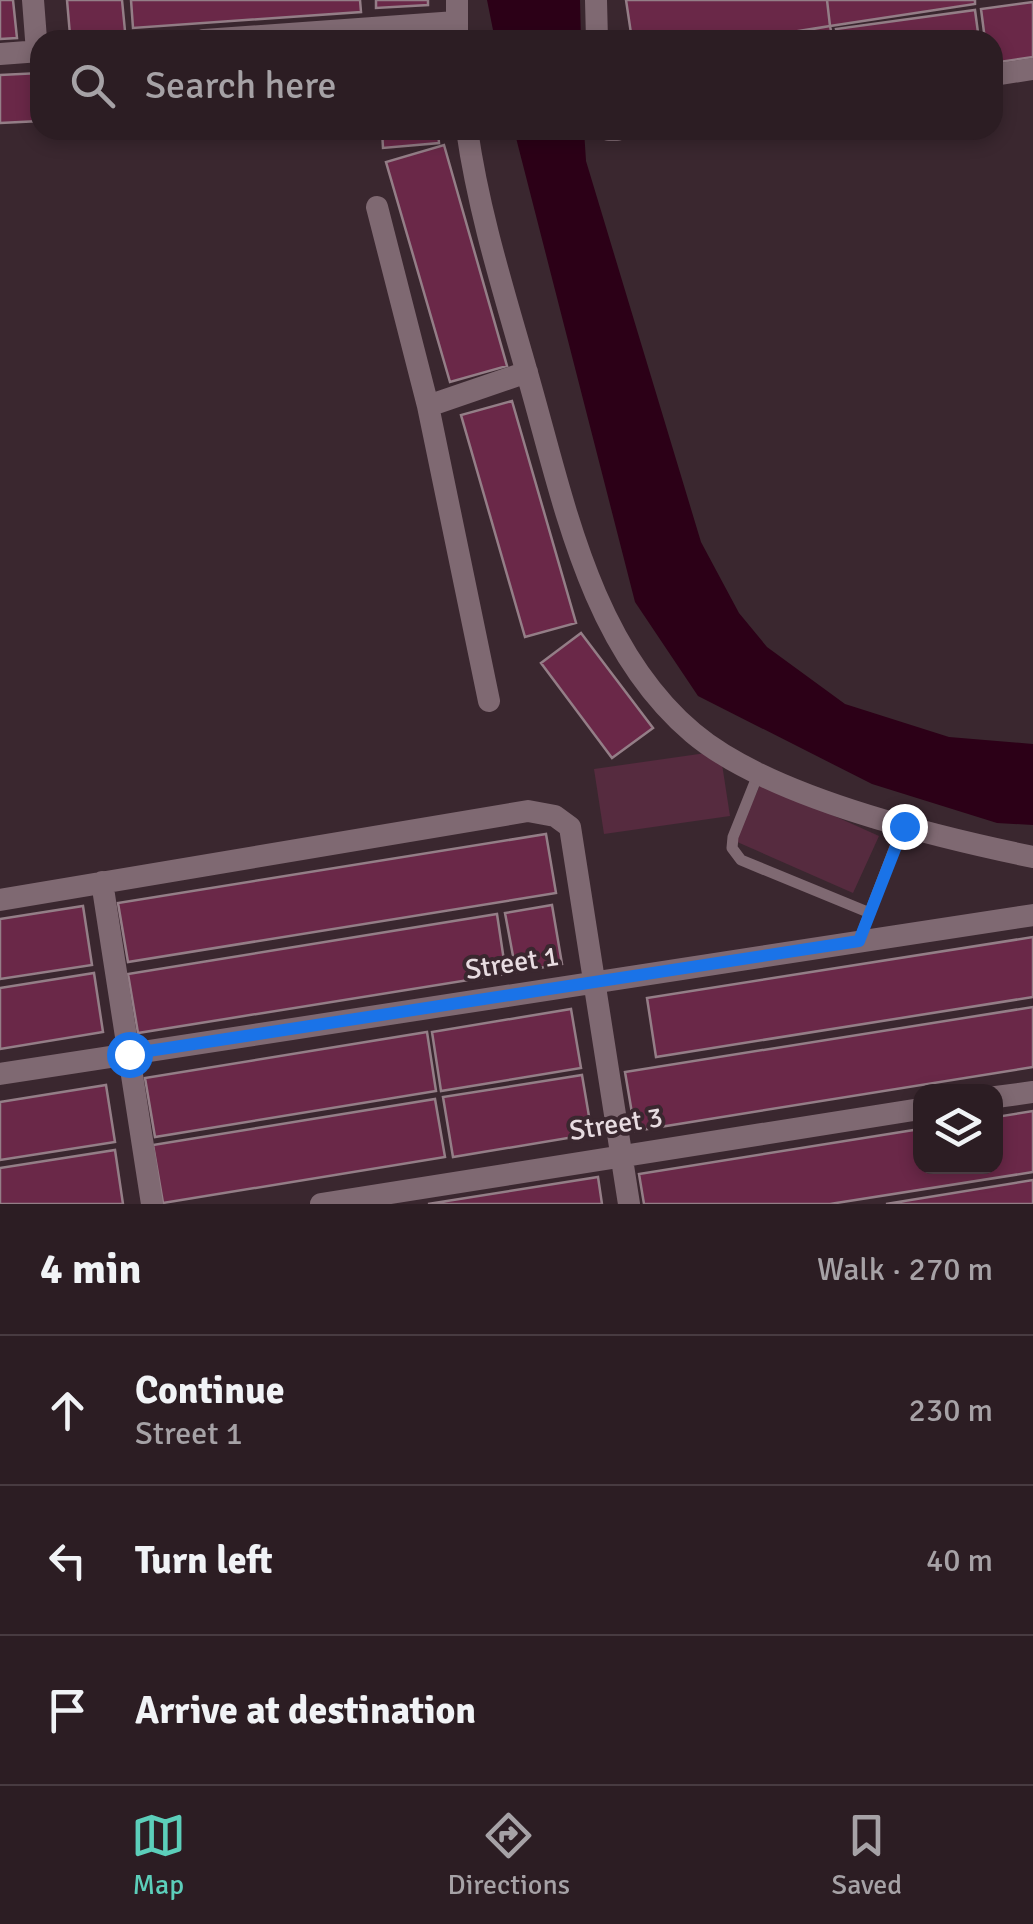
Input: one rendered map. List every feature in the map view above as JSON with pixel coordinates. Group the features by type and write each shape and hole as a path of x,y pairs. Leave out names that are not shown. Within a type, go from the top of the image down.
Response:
{"street":[{"path":"33,0 36,30"},
{"path":"596,0 597,30"},
{"path":"337,30 457,21"},
{"path":"0,54 30,52"},
{"path":"1003,74 1033,69"},
{"path":"468,140 477,199 567,514 608,622 652,689 694,734 758,772 904,826 1033,857"},
{"path":"377,207 428,406 490,702"},
{"path":"428,406 527,372"},
{"path":"0,900 528,810 555,816 570,828 629,1204"},
{"path":"102,882 152,1204"},
{"name":"Street 1","path":"0,1074 1033,915"},
{"path":"1003,1097 1033,1092"},
{"name":"Street 3","path":"321,1204 620,1153 913,1109"}],"lane":[{"path":"758,772 733,837 732,848 740,860 870,913"},
{"path":"859,941 904,826"}],"shaded area":[{"path":"487,0 580,0 581,30 493,30"},
{"path":"517,140 585,140 586,161 701,542 739,613 767,647 845,704 949,737 1033,744 1033,825 997,823 872,784 698,696 635,602"},
{"path":"720,751 730,816 604,834 594,769"},
{"path":"761,783 879,836 853,893 735,841"}],"building":[{"path":"0,0 13,0 17,38 0,39"},
{"path":"67,0 122,0 125,30 70,30"},
{"path":"131,0 360,0 361,12 133,28"},
{"path":"376,0 428,0 428,5 376,8"},
{"path":"626,0 827,0 830,26 805,30 630,30"},
{"path":"827,0 975,0 975,4 830,26"},
{"path":"1033,2 1033,57 1003,62 1003,30 984,30 981,9"},
{"path":"975,10 978,30 836,30"},
{"path":"30,74 30,122 0,123 0,75"},
{"path":"383,140 439,140 439,143 383,148"},
{"path":"444,145 507,366 450,382 386,162"},
{"path":"512,401 576,623 525,637 461,415"},
{"path":"581,633 653,728 612,758 541,663"},
{"path":"546,834 556,893 128,962 118,903"},
{"path":"552,905 562,964 516,972 505,913"},
{"path":"83,906 92,965 0,979 0,919"},
{"path":"497,914 506,974 138,1033 128,974"},
{"path":"1033,937 1033,997 656,1057 647,998"},
{"path":"94,973 103,1032 0,1049 0,988"},
{"path":"1033,1007 1033,1067 635,1131 625,1072"},
{"path":"571,1009 581,1068 441,1091 432,1032"},
{"path":"427,1032 436,1091 155,1137 145,1078"},
{"path":"582,1075 592,1134 453,1157 443,1097"},
{"path":"106,1085 115,1142 0,1160 0,1102"},
{"path":"435,1099 445,1157 163,1203 153,1145"},
{"path":"1033,1111 1033,1172 830,1204 644,1204 639,1174 913,1130 913,1174 1003,1174 1003,1116"},
{"path":"115,1150 123,1204 0,1204 0,1168"},
{"path":"598,1177 602,1204 428,1204"},
{"path":"1033,1180 1033,1204 886,1204"}],"route":[{"path":"129,1054 859,941 904,826"}]}
